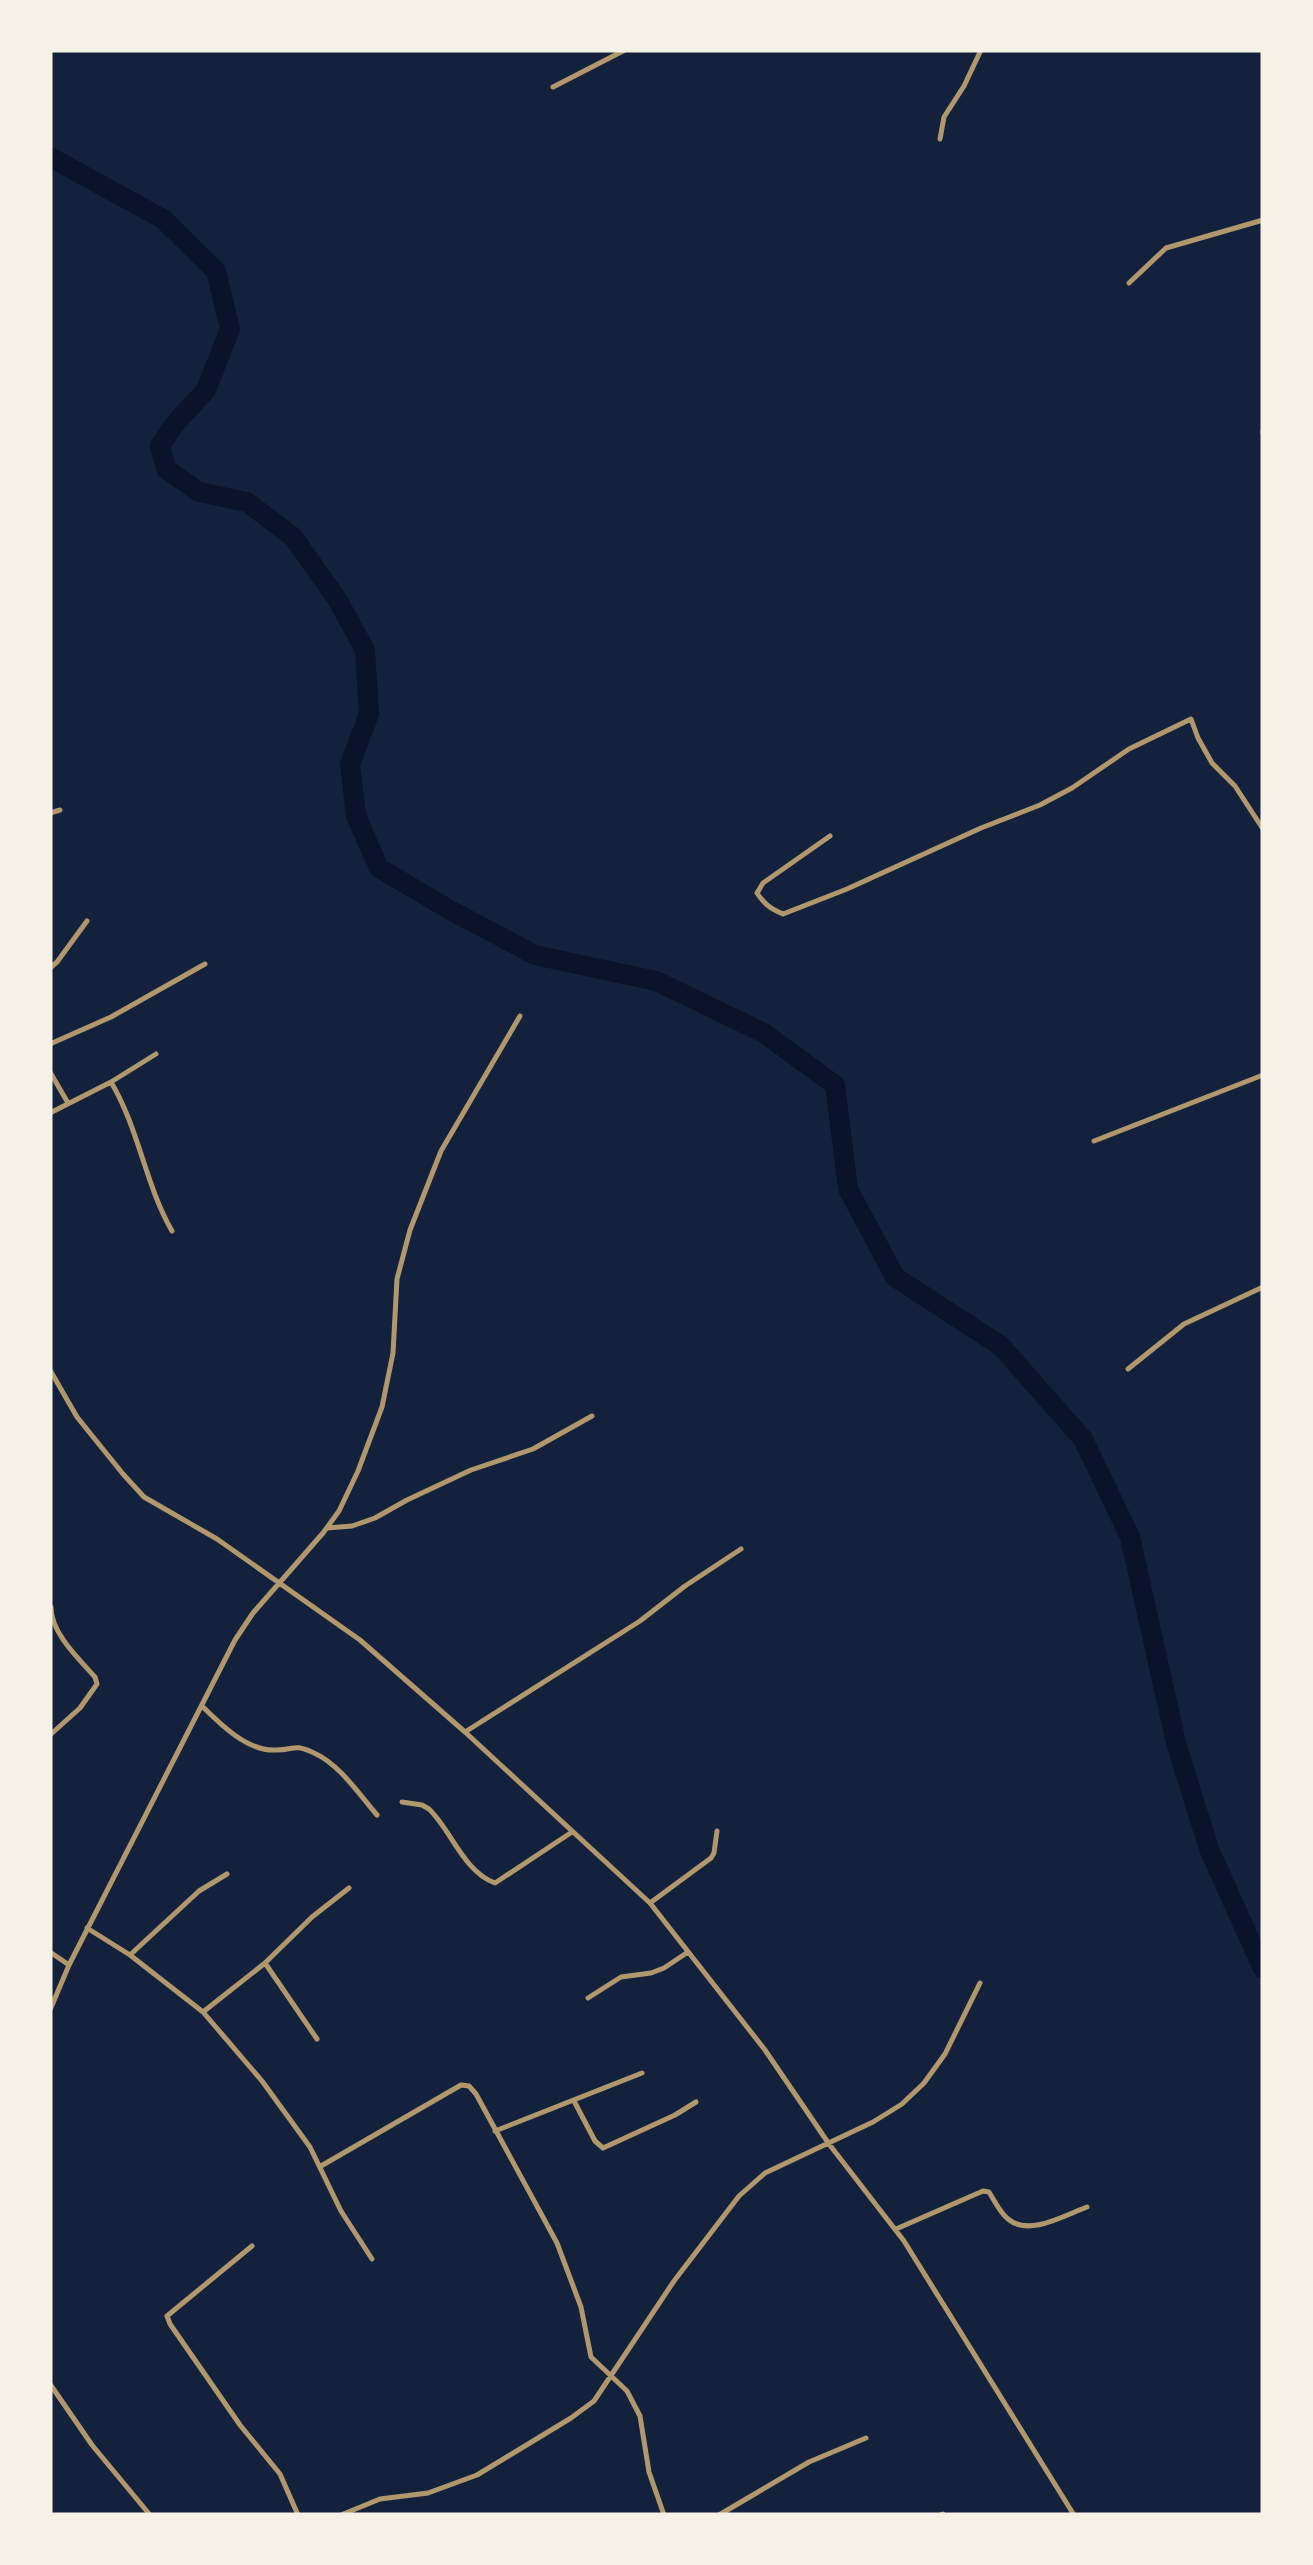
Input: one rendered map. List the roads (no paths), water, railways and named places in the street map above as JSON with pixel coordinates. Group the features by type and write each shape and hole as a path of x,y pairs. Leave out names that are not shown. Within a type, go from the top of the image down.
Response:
{"street":[{"path":"553,87 626,50"},
{"path":"940,139 944,117 981,50"},
{"path":"1129,283 1166,248 1263,220"},
{"path":"830,836 764,883 757,893 762,901 783,914 848,889 966,834 1040,805 1129,748 1191,719 1212,763 1235,786 1263,830"},
{"path":"50,813 60,810"},
{"path":"50,968 88,921"},
{"path":"50,1044 112,1017 205,964"},
{"path":"50,2010 87,1928 235,1640 253,1613 327,1528 358,1471 382,1406 393,1353 397,1280 410,1230 442,1152 520,1016"},
{"path":"50,1114 156,1054"},
{"path":"50,1072 68,1102"},
{"path":"1094,1141 1263,1074"},
{"path":"111,1082 130,1118 155,1196 172,1231"},
{"path":"1128,1370 1184,1324 1263,1287"},
{"path":"50,1370 77,1417 144,1496 217,1538 360,1640 650,1903 765,2050 829,2144 896,2229 1074,2515"},
{"path":"327,1528 352,1526 375,1518 471,1470 533,1448 592,1416"},
{"path":"465,1732 640,1621 741,1550"},
{"path":"50,1606 56,1628 95,1676 97,1684 80,1708 50,1735"},
{"path":"202,1706 219,1723 258,1748 300,1747 320,1756 377,1815"},
{"path":"402,1802 422,1804 428,1809 468,1861 495,1883 572,1832"},
{"path":"650,1903 714,1854 717,1832"},
{"path":"130,1955 198,1891 226,1874"},
{"path":"203,2012 348,1888"},
{"path":"87,1928 130,1955 203,2012 262,2081 321,2166 341,2211 372,2260"},
{"path":"50,1952 69,1965"},
{"path":"588,1998 621,1977 651,1973 688,1952"},
{"path":"264,1963 317,2039"},
{"path":"342,2515 380,2500 428,2493 477,2476 594,2401 674,2281 739,2196 765,2174 902,2104 945,2054 980,1983"},
{"path":"495,2131 642,2074"},
{"path":"321,2166 460,2085 469,2086 557,2243 581,2307 590,2357 627,2390 640,2416 649,2472 664,2515"},
{"path":"574,2100 596,2141 604,2148 675,2116 696,2102"},
{"path":"896,2229 983,2191 989,2192 1007,2219 1026,2226 1087,2207"},
{"path":"252,2246 167,2316 240,2425 280,2474 298,2515"},
{"path":"50,2384 92,2445 150,2515"},
{"path":"718,2515 809,2462 866,2438"}],"waterway":[{"path":"50,157 163,219 216,271 230,329 206,390 160,446 166,469 199,492 247,502 293,537 337,599 365,650 369,714 350,764 356,816 379,868 535,955 656,981 764,1033 835,1085 848,1189 895,1277 1001,1346 1083,1439 1130,1537 1176,1743 1209,1849 1263,1969"}]}
